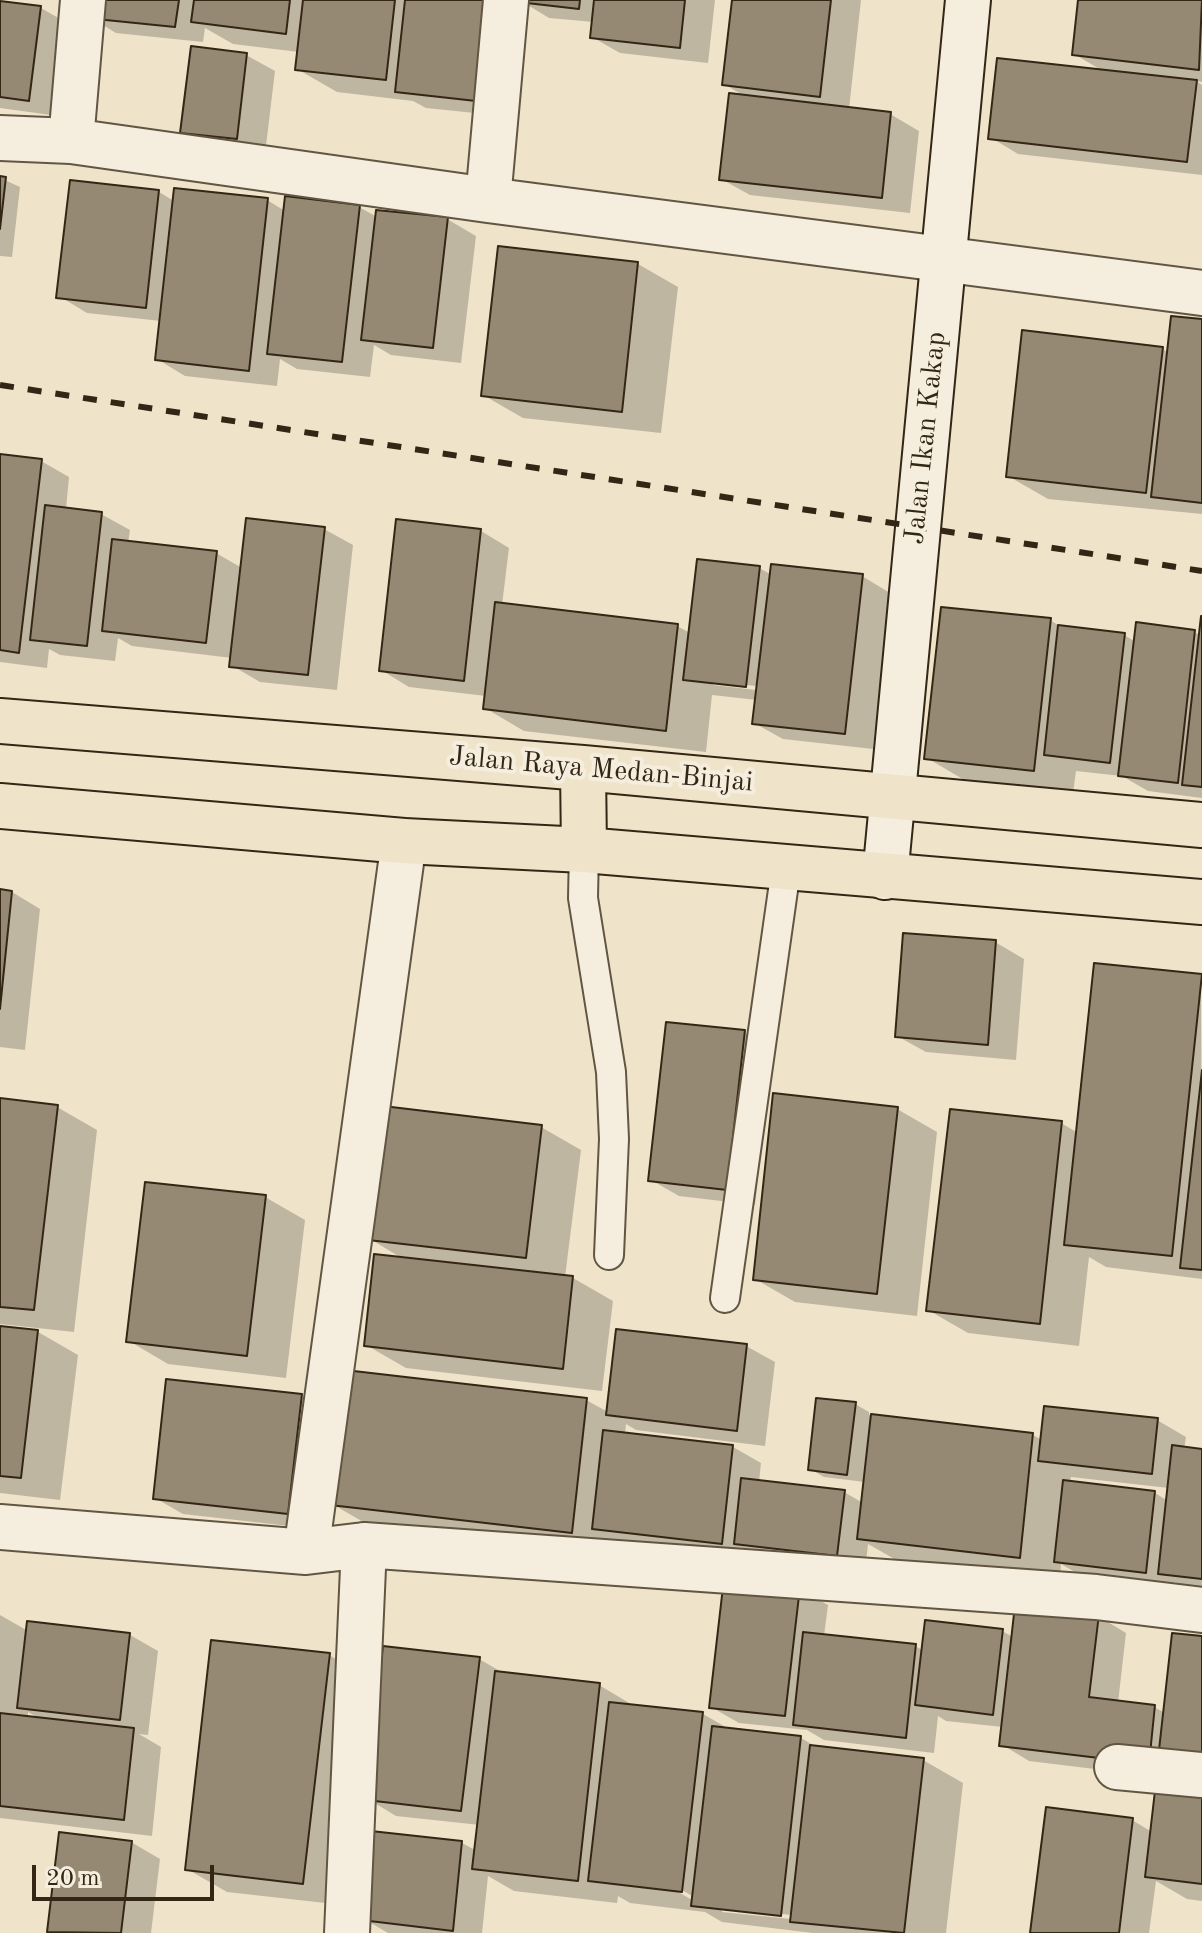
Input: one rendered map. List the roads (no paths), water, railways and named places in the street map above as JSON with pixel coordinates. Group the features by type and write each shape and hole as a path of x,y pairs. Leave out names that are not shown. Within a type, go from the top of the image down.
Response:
{"main road":[{"name":"Jalan Raya Medan-Binjai","path":"0,721 583,768 1202,825"},
{"path":"583,768 584,850"},
{"path":"0,806 404,841 584,850 1202,902"}],"street":[{"path":"71,141 83,0"},
{"path":"488,200 506,0"},
{"name":"Jalan Ikan Kakap","path":"885,877 968,0"},
{"path":"0,138 71,141 488,200 1202,293"},
{"path":"306,1552 404,841"},
{"path":"0,1527 306,1552 364,1545 1096,1597 1202,1610"},
{"path":"347,1933 364,1545"},
{"path":"1117,1767 1202,1775"}],"lane":[{"path":"584,850 583,898 611,1072 614,1139 609,1255"},
{"path":"725,1298 786,869"}],"railway":[{"path":"0,385 1202,571"}]}
